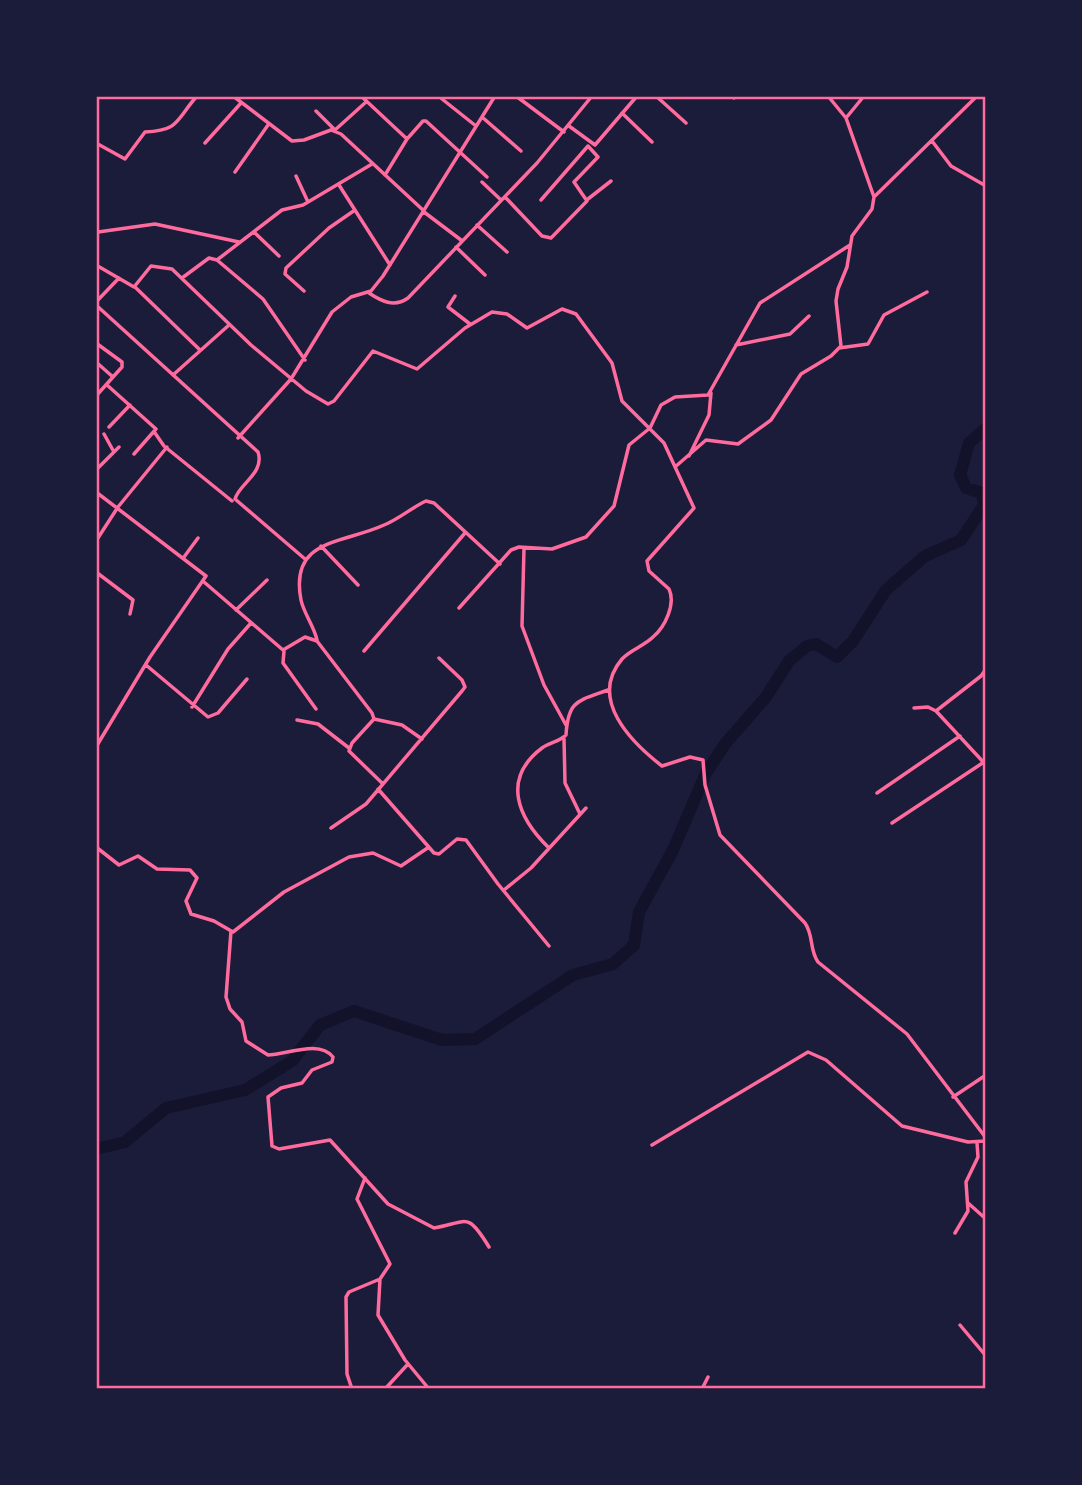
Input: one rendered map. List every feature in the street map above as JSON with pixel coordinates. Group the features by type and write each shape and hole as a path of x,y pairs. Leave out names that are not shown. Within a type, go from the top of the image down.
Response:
{"street":[{"path":"96,143 125,159 145,132 165,132 172,128 197,96"},
{"path":"233,96 294,142 335,131 366,102"},
{"path":"360,96 407,139"},
{"path":"516,96 564,131"},
{"path":"368,292 387,302 403,302 569,126 590,98 582,96"},
{"path":"541,200 588,145 595,145 637,96"},
{"path":"656,96 686,123"},
{"path":"828,96 846,118 874,197 872,209 856,231 850,245 847,267 836,301 841,336 839,348"},
{"path":"846,118 864,96"},
{"path":"874,197 977,96"},
{"path":"238,438 291,379 332,312 351,297 368,292 390,265 493,97"},
{"path":"442,99 476,126"},
{"path":"205,143 241,103"},
{"path":"316,111 424,211 462,240"},
{"path":"622,113 652,142"},
{"path":"482,117 521,151"},
{"path":"385,175 407,139 426,121 487,177"},
{"path":"235,172 268,125"},
{"path":"569,126 598,156 574,182 587,200"},
{"path":"932,141 951,166 986,186"},
{"path":"217,260 282,210 308,202 372,164"},
{"path":"296,176 308,202"},
{"path":"482,182 542,236 549,239 587,200 611,181"},
{"path":"340,185 390,265"},
{"path":"304,291 285,274 286,268 329,228 355,210"},
{"path":"97,233 155,224 239,242"},
{"path":"477,225 507,252"},
{"path":"254,232 279,256"},
{"path":"688,457 709,415 711,393 763,300 850,245"},
{"path":"456,247 485,275"},
{"path":"181,278 209,258 217,260 263,299 305,360"},
{"path":"96,265 135,287 200,350"},
{"path":"135,287 152,266 172,269 229,325 291,379 319,400 329,404 372,351 383,353 416,369 470,324 495,310 508,314 527,328 561,309 569,309 583,323 612,363 622,401 664,443 694,508 650,555 646,565 669,589 670,609 658,633 622,659 608,690 576,702 567,715 564,738 565,783 580,814"},
{"path":"119,278 96,303 260,457 250,481 236,494 236,501 305,559"},
{"path":"675,467 706,440 738,444 771,420 796,379 839,348 868,344 884,315 928,292"},
{"path":"455,296 448,307 470,324"},
{"path":"736,345 790,334 809,316"},
{"path":"172,375 229,325"},
{"path":"96,343 122,362 114,377 96,396"},
{"path":"96,362 114,377"},
{"path":"107,385 152,424 155,433 167,447 232,501"},
{"path":"459,608 511,550 539,550 564,546 590,534 614,506 630,443 650,428 661,405 668,399 687,395 704,397 711,393"},
{"path":"109,428 130,405"},
{"path":"134,454 155,433"},
{"path":"104,434 114,452"},
{"path":"96,470 118,447"},
{"path":"96,541 118,507 167,447"},
{"path":"96,492 205,574 204,582 146,665 96,747"},
{"path":"422,739 402,725 374,719 353,685 317,641 314,626 301,602 301,572 305,559 321,547 384,526 426,501 434,503 500,564"},
{"path":"363,651 465,533"},
{"path":"184,557 198,538"},
{"path":"321,547 358,585"},
{"path":"524,548 522,626 544,685 566,725"},
{"path":"96,572 133,600 130,614"},
{"path":"236,610 267,580"},
{"path":"204,582 284,651"},
{"path":"192,706 228,649 251,623"},
{"path":"284,651 305,637 317,641"},
{"path":"284,651 283,663 316,709"},
{"path":"331,828 366,804 465,687 462,680 439,658"},
{"path":"146,665 192,706 205,716 211,717 247,679"},
{"path":"936,711 981,676 986,669"},
{"path":"608,690 625,731 660,765 669,766 690,757 703,760 705,785 720,835 805,923 811,932 811,950 818,962 907,1034 986,1139 977,1143 902,1126 826,1060 808,1052 652,1144"},
{"path":"892,823 985,764 936,711 928,707 914,708"},
{"path":"349,749 374,719"},
{"path":"297,720 318,724 349,749 352,756 383,784"},
{"path":"877,793 960,736"},
{"path":"549,848 524,821 517,792 529,760 548,744 564,738"},
{"path":"378,789 429,847 439,854 457,839 467,840 503,890 549,946"},
{"path":"503,890 531,868 586,808"},
{"path":"96,847 119,865 138,856 157,869 190,870 197,878 187,896 191,914 214,921 231,931"},
{"path":"429,847 401,866 373,853 349,857 284,892 231,931 226,997 230,1009 244,1026 244,1038 265,1055 307,1049 330,1052 333,1060 312,1070 302,1083 281,1088 268,1097 271,1144 278,1149 330,1140 399,1212 434,1228 451,1222 467,1221 476,1227 489,1247"},
{"path":"953,1097 986,1075"},
{"path":"955,1233 968,1211 965,1182 978,1157 977,1143"},
{"path":"365,1178 357,1200 390,1264 380,1279 378,1315 408,1364 429,1389"},
{"path":"968,1203 986,1219"},
{"path":"352,1389 347,1374 346,1297 349,1292 380,1279"},
{"path":"960,1325 986,1356"},
{"path":"385,1389 408,1364"},
{"path":"702,1389 708,1377"}],"waterway":[{"path":"96,1149 125,1142 166,1108 245,1090 292,1061 320,1025 354,1011 442,1040 475,1039 573,975 613,964 634,945 639,912 673,850 706,773 725,744 766,697 789,661 807,646 816,644 837,657 853,641 886,590 925,556 961,540 984,505 982,493 966,488 960,475 969,443 986,428"}]}
